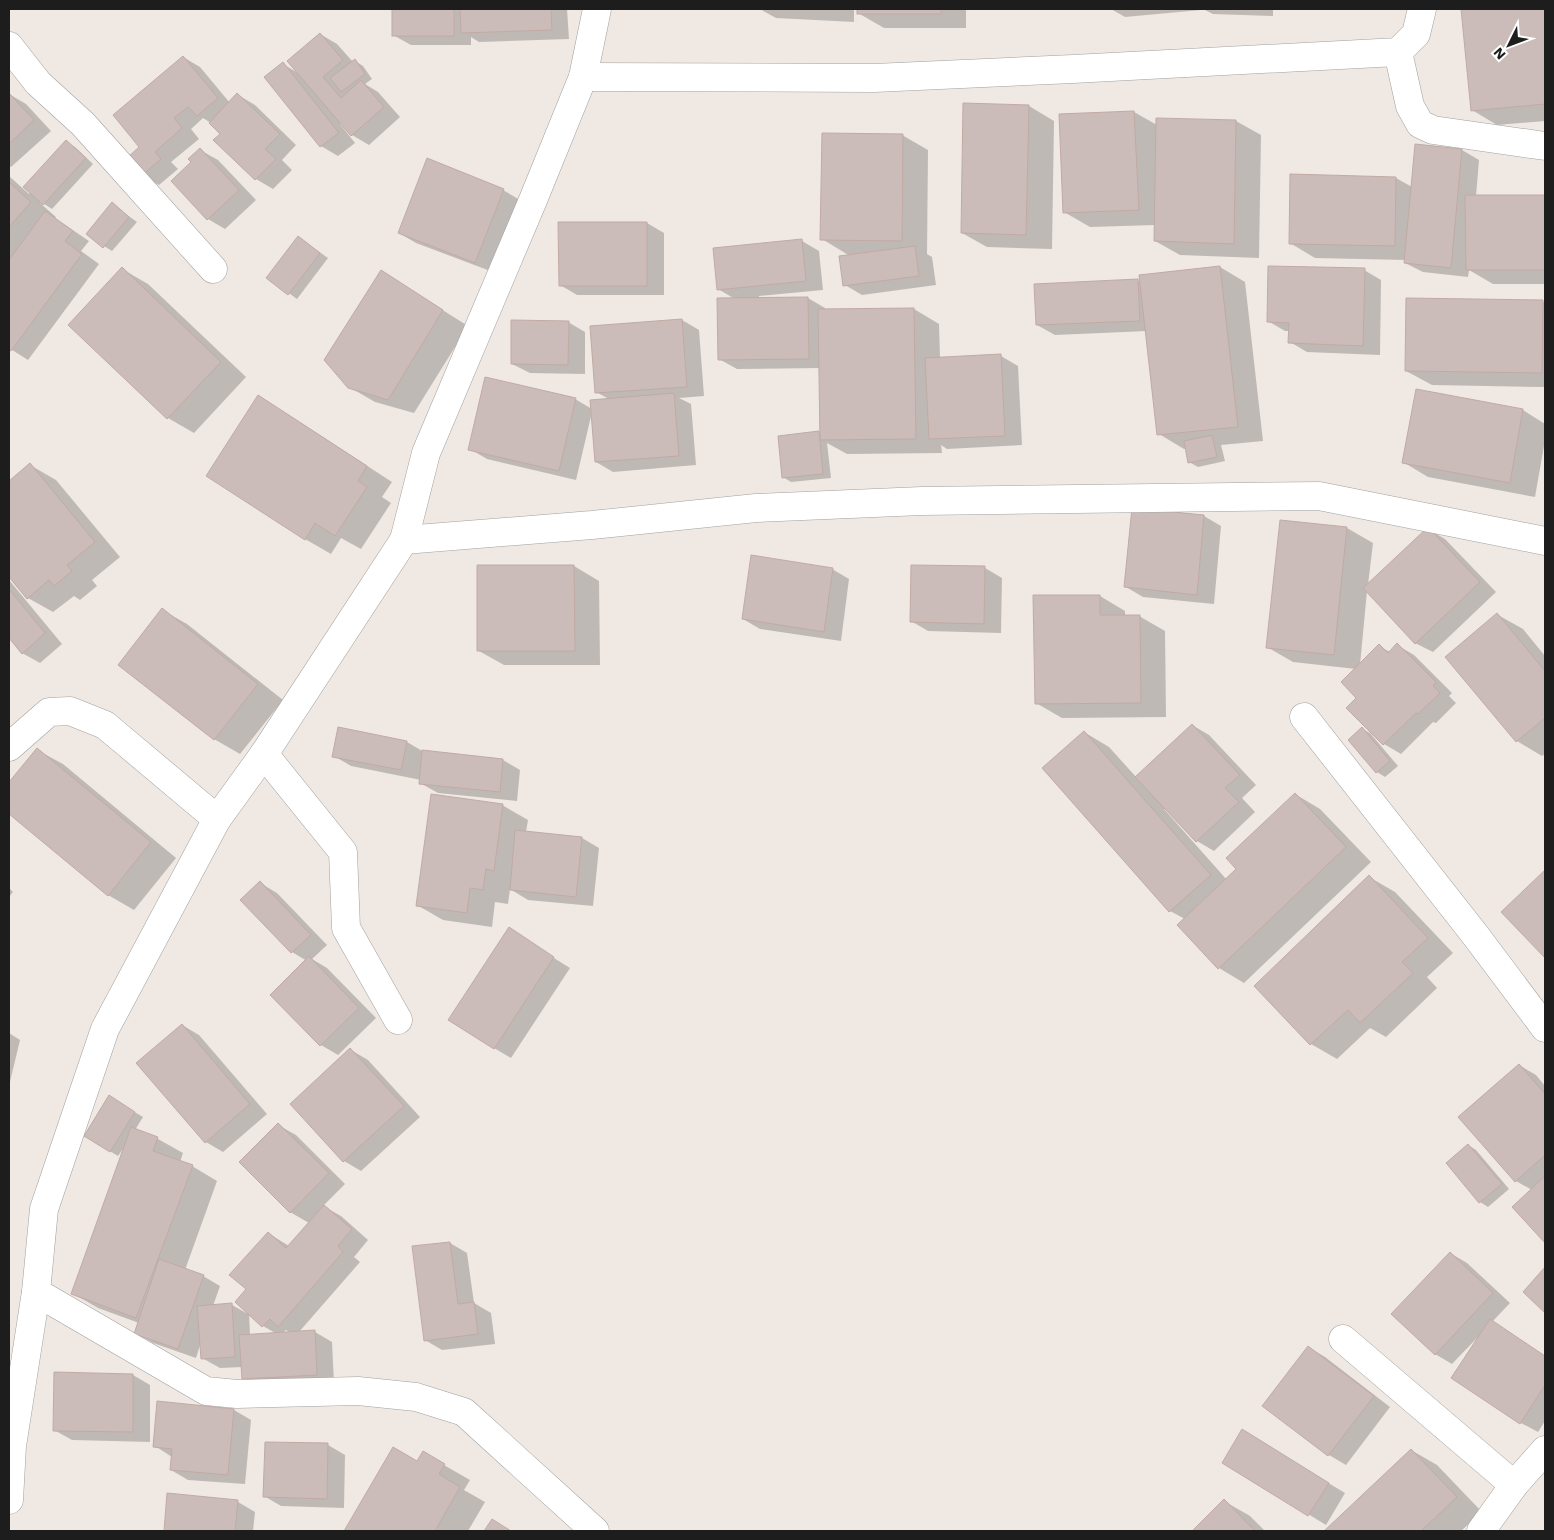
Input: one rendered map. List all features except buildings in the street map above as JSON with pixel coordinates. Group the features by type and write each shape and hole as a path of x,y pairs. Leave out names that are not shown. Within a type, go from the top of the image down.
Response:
{"street":[{"path":"9,1500 10,1446 36,1292 44,1209 105,1029 217,819 264,754 404,540 426,453 530,209 583,77 597,9"},
{"path":"583,77 874,78 1398,52 1416,34 1422,9"},
{"path":"9,46 38,84 83,124 213,269"},
{"path":"1398,52 1410,106 1420,124 1433,130 1545,146"},
{"path":"404,540 592,525 756,508 922,501 1319,496 1545,541"},
{"path":"9,747 49,712 70,711 105,725 217,819"},
{"path":"1304,716 1476,936 1545,1028"},
{"path":"264,754 343,852 346,928 398,1020"},
{"path":"36,1292 206,1391 237,1394 358,1391 416,1397 464,1412 595,1531"},
{"path":"1344,1339 1514,1484"},
{"path":"1481,1531 1514,1484 1545,1450"}]}
